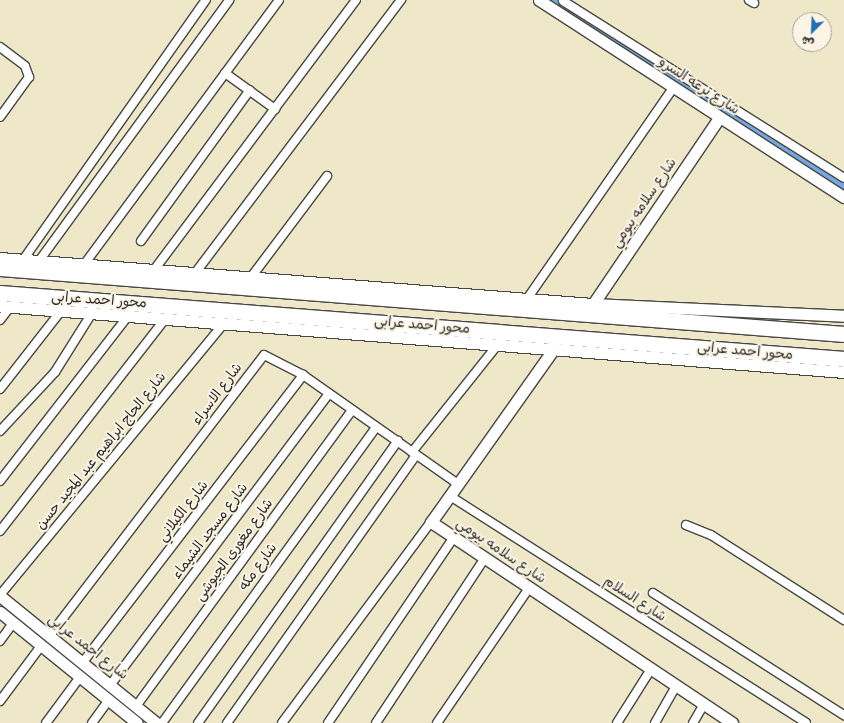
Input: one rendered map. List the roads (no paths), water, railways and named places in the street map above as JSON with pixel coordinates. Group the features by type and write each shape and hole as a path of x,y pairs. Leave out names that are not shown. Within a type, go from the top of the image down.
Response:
{"highway":[{"name":"محور احمد عرابى","path":"0,268 844,334"},
{"name":"محور احمد عرابى","path":"0,293 844,359"}],"street":[{"path":"23,260 206,0"},
{"path":"39,262 229,0"},
{"path":"83,266 279,0"},
{"path":"154,270 356,0"},
{"path":"196,272 401,0"},
{"name":"شارع ترعه السرو","path":"539,0 674,87 719,118 844,197"},
{"path":"555,11 563,0"},
{"name":"شارع ترعه السرو","path":"563,0 844,178"},
{"path":"0,47 25,66 29,76 0,117"},
{"path":"225,73 275,109"},
{"path":"527,299 674,87"},
{"path":"141,241 250,90"},
{"name":"شارع سلامه بيومي","path":"593,304 719,118"},
{"path":"252,276 327,176"},
{"path":"0,258 83,266 252,276 593,304 844,316"},
{"path":"0,320 5,306 223,324 499,342 844,372"},
{"path":"0,389 61,311"},
{"path":"0,431 55,372 92,313"},
{"path":"0,480 128,316"},
{"path":"0,531 165,319"},
{"name":"شارع الحاج ابراهيم عبد المجيد حسن","path":"0,595 223,324"},
{"path":"227,723 414,453 499,342"},
{"name":"شارع سلامه بيومي","path":"555,347 431,522 732,723"},
{"name":"شارع الاسراء","path":"50,636 261,358 268,356 303,375 458,484"},
{"name":"شارع الكيلاني","path":"83,662 303,375"},
{"name":"شارع مسجد الشيماء","path":"111,684 329,394"},
{"name":"شارع مغورى الجيوشى","path":"137,705 352,410"},
{"name":"شارع مكه","path":"162,723 376,427"},
{"path":"198,723 398,442"},
{"name":"شارع السلام","path":"450,496 806,723"},
{"path":"282,723 431,522"},
{"path":"686,525 712,535 844,620"},
{"path":"328,723 454,537"},
{"path":"376,723 485,558"},
{"path":"437,723 529,588"},
{"path":"653,593 844,715"},
{"name":"شارع احمد عرابى","path":"0,595 137,705 156,723"},
{"name":"شارع احمد عرابى","path":"0,612 137,723"},
{"path":"0,641 13,623"},
{"path":"0,701 41,646"},
{"path":"617,723 651,669"},
{"path":"92,686 100,675"},
{"path":"46,723 80,677"},
{"path":"655,723 676,686"},
{"path":"92,723 109,700"},
{"path":"693,723 704,704"}],"waterway":[{"path":"553,0 557,2"},
{"path":"567,9 844,188"}]}
